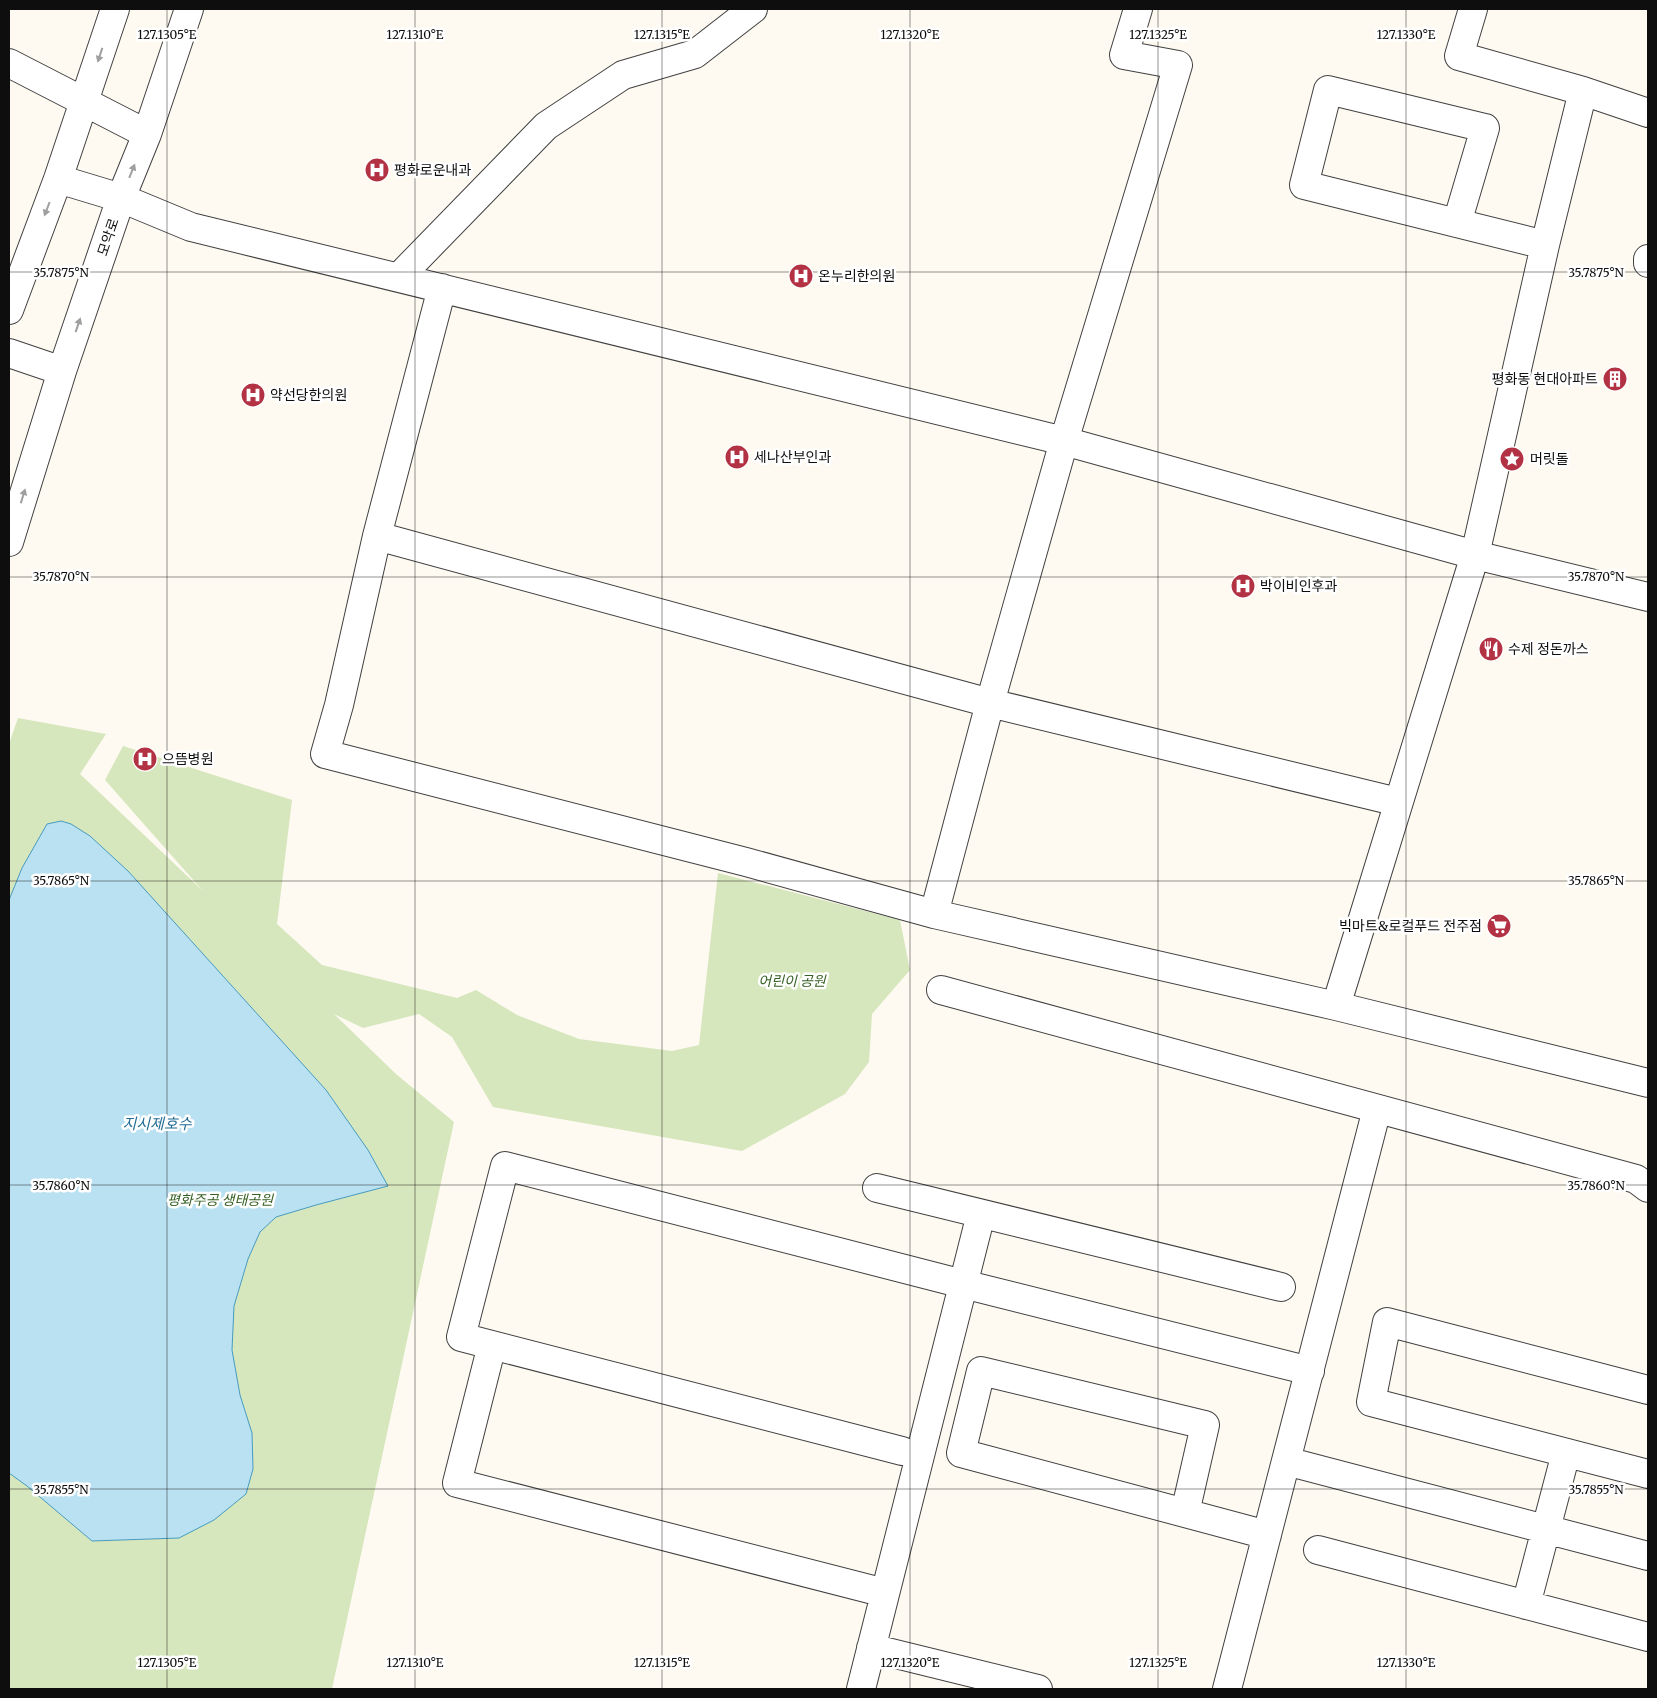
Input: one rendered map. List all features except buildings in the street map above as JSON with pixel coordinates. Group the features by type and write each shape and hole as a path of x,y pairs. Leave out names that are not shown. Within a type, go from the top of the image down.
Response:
{"street":[{"path":"9,310 58,179 115,9"},
{"name":"모악로","path":"9,542 62,371 121,198 147,134 189,9"},
{"path":"399,277 546,126 623,75 695,54 753,9"},
{"path":"1473,9 1459,56 1583,91 1648,113"},
{"path":"934,914 990,703 1064,441 1178,66 1124,55 1136,16"},
{"path":"9,63 147,134"},
{"path":"1457,223 1485,128 1328,90 1304,185 1545,245"},
{"path":"1336,1006 1475,555 1545,245 1583,91"},
{"path":"58,179 121,198 191,227 1064,441 1475,555 1648,597"},
{"path":"1648,259 1648,264"},
{"path":"442,288 377,536 339,705 325,754 746,862 934,914 1336,1006 1648,1083"},
{"path":"9,353 62,371"},
{"path":"377,536 990,703 1398,802"},
{"path":"941,990 1636,1179 1648,1188"},
{"path":"1228,1689 1377,1108"},
{"path":"902,1450 461,1337 505,1166 1310,1371"},
{"path":"877,1188 1281,1287"},
{"path":"861,1689 981,1214"},
{"path":"1648,1390 1387,1322 1370,1402 1648,1474"},
{"path":"492,1345 457,1483 885,1593"},
{"path":"1185,1513 1205,1425 981,1371 961,1453 1185,1513 1267,1534"},
{"path":"1526,1605 1566,1453"},
{"path":"1286,1462 1648,1556"},
{"path":"1318,1550 1648,1638"},
{"path":"871,1648 1038,1689"}],"green space":[{"name":"평화주공 생태공원","path":"18,718 106,734 80,774 202,890 105,780 123,746 292,800 277,924 322,965 457,998 476,990 517,1015 579,1039 672,1051 699,1045 718,873 900,920 910,970 872,1014 869,1062 845,1094 742,1151 493,1107 452,1037 419,1014 363,1028 334,1014 396,1074 454,1122 332,1689 9,1689 9,744"}],"water":[{"name":"지시제호수","path":"61,821 71,824 90,836 128,871 326,1090 368,1150 388,1186 276,1217 260,1232 248,1259 234,1306 232,1350 240,1395 252,1433 253,1469 246,1494 214,1520 179,1538 92,1541 9,1473 9,900 22,868 47,824"}],"place":[{"name":"평화로운내과","path":"377,170"},
{"name":"온누리한의원","path":"801,276"},
{"name":"평화동 현대아파트","path":"1615,379"},
{"name":"약선당한의원","path":"253,395"},
{"name":"세나산부인과","path":"737,457"},
{"name":"머릿돌","path":"1512,459"},
{"name":"박이비인후과","path":"1243,586"},
{"name":"수제 정돈까스","path":"1491,649"},
{"name":"으뜸병원","path":"145,759"},
{"name":"빅마트&로컬푸드 전주점","path":"1499,926"}],"park label":[{"name":"어린이 공원","path":"792,981"}]}
